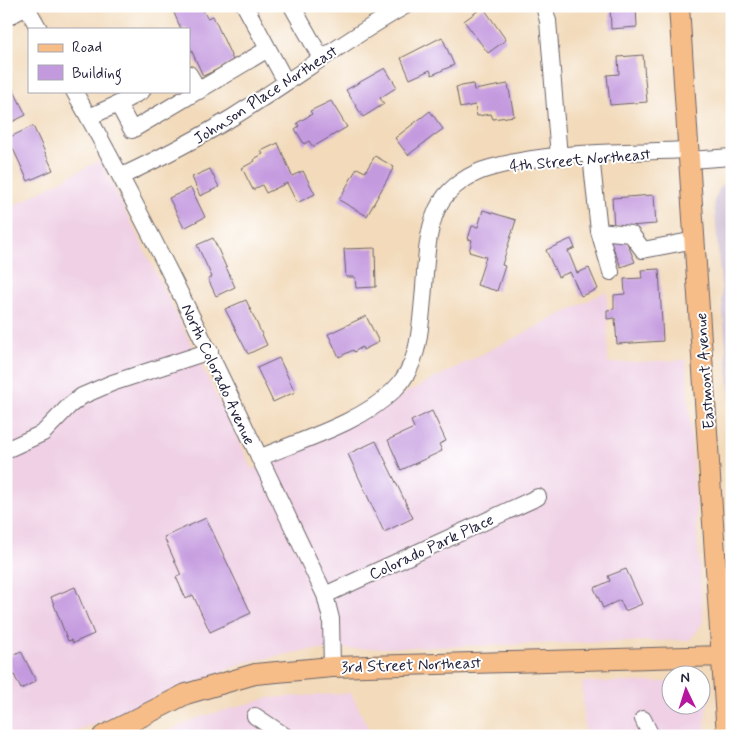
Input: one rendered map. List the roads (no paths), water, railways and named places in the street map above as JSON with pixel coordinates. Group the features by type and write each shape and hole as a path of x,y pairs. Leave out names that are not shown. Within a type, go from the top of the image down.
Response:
{"main road":[{"name":"Eastmont Avenue","path":"679,6 727,656 727,736"},
{"name":"3rd Street Northeast","path":"104,736 186,694 255,674 332,667 727,656"}],"street":[{"path":"245,6 286,82"},
{"path":"292,6 321,58"},
{"name":"Johnson Place Northeast","path":"122,176 179,149 234,117 321,58 405,6"},
{"path":"544,6 548,21 559,157"},
{"path":"6,18 27,7 38,28"},
{"path":"118,104 132,130 268,50"},
{"path":"190,76 199,90"},
{"name":"North Colorado Avenue","path":"75,92 122,176 210,351 325,595 331,619 332,667"},
{"path":"89,117 140,92"},
{"path":"590,155 599,231 611,272"},
{"name":"4th Street Northeast","path":"259,458 344,422 374,406 394,390 404,378 420,339 428,245 432,227 440,203 452,189 466,178 488,168 559,157 590,155 732,157"},
{"path":"599,231 632,234 643,250 695,240"},
{"path":"6,450 43,433 69,406 82,396 112,383 210,351"},
{"name":"Colorado Park Place","path":"325,595 538,497"},
{"path":"255,716 284,736"},
{"path":"643,719 651,736"}]}
